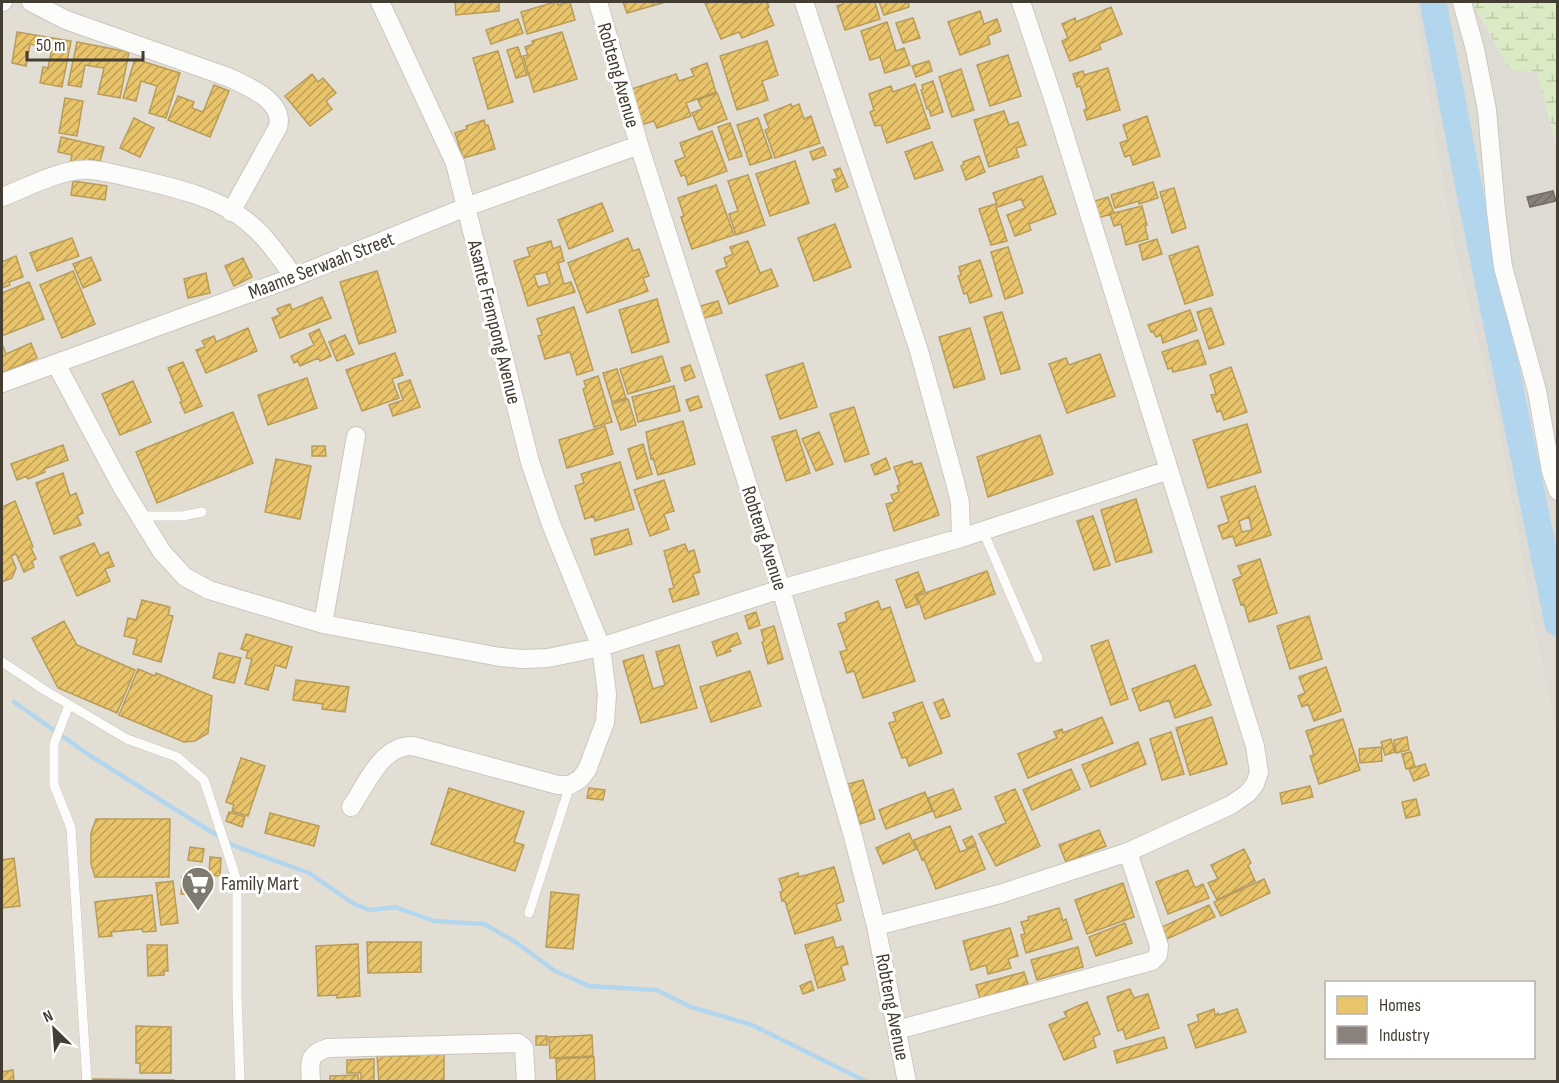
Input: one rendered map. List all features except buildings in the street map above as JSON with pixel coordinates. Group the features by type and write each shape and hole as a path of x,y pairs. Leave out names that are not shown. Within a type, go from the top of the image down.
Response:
{"street":[{"path":"31,2 66,20 228,76 270,102 278,110 280,119 278,127 231,212"},
{"name":"Asante Frempong Avenue","path":"380,2 453,157 530,462 551,524 601,646 607,694 605,722 587,770 580,779 570,785"},
{"name":"Robteng Avenue","path":"598,2 639,145 781,589 853,836 876,926 908,1082"},
{"path":"804,2 919,351 956,482 960,503 961,538"},
{"path":"876,926 1000,894 1128,852 1230,805 1248,793 1255,784 1259,772 1256,746 1021,2"},
{"path":"1462,2 1475,49 1487,110 1503,267 1537,391 1551,471 1557,491"},
{"name":"Maame Serwaah Street","path":"2,383 294,277 466,207 639,145"},
{"path":"2,197 68,172 93,169 174,189 221,206 249,223 267,240 294,277"},
{"path":"56,364 140,516 162,552 185,578 209,590 323,624 500,657 548,658 601,646 781,589 961,538 1169,470"},
{"path":"323,624 356,436"},
{"path":"351,807 384,757 392,750 403,746 413,746 558,785 570,785"},
{"path":"897,1030 1152,961 1158,955 1159,946 1128,852"},
{"path":"311,1082 310,1062 313,1055 317,1051 328,1048 518,1043 524,1048 526,1082"}],"lane":[{"path":"140,516 178,516 202,512"},
{"path":"983,531 1038,658"},
{"path":"2,662 127,739 177,757 204,780 237,881 240,1082"},
{"path":"69,705 54,744 54,785 70,828 87,1082"},
{"path":"529,913 570,785"}],"shaded area":[{"path":"2,2 1414,2 1452,238 1499,430 1533,623 1557,739 1557,1081 2,1082"},
{"path":"1414,2 1472,2 1510,70 1537,72 1557,147 1557,739 1533,623 1499,430 1452,238"}],"green space":[{"path":"1472,2 1557,2 1557,147 1537,72 1510,70"}],"waterway":[{"path":"1433,2 1558,623"},
{"path":"14,702 89,755 232,845 309,873 354,904 370,910 395,907 434,921 484,924 514,941 555,971 589,986 656,990 691,1007 752,1025 867,1082"}],"place":[{"name":"Family Mart","path":"198,912"}]}
